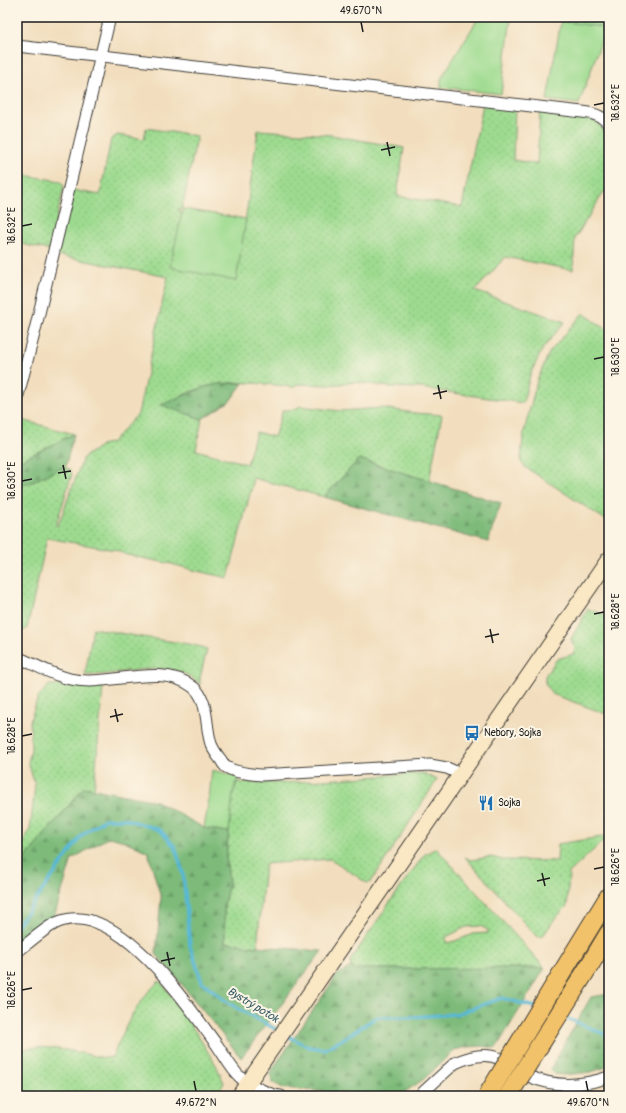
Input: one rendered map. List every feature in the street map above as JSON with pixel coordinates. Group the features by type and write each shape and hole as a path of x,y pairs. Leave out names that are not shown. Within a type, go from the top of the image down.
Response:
{"highway":[{"path":"487,1096 609,896"},
{"path":"508,1096 609,933"}],"main road":[{"path":"239,1096 609,559"}],"street":[{"path":"17,399 110,17"},
{"path":"17,46 582,112 600,117 606,120 609,125"},
{"path":"17,657 70,679 86,681 170,676 194,687 202,700 211,744 225,767 239,772 261,775 430,764 447,768 460,774"},
{"path":"17,952 56,923 71,919 88,920 103,924 117,932 145,956 172,984 240,1076 266,1091 281,1096"},
{"path":"419,1096 455,1063 488,1055 499,1058 529,1077 548,1082 567,1090 609,1077"}],"green space":[{"path":"479,17 511,17 501,94 441,87 441,79"},
{"path":"537,17 609,17 609,29"},
{"path":"561,21 606,28 579,104 547,100"},
{"path":"483,104 515,108 513,160 537,164 540,110 588,117 597,122 603,129 609,142 609,184 575,238 573,270 505,257 475,291 565,322 543,348 530,375 523,403 420,388 390,387 356,382 329,385 297,384 295,387 248,383 226,383 205,387 183,395 162,405 202,419 196,450 247,464 256,432 274,437 283,410 292,410 300,406 341,411 381,408 442,415 429,481 359,459 324,497 253,478 228,578 172,564 127,555 115,550 47,538 27,629 17,632 17,486 28,484 61,468 69,469 72,474 56,525 58,526 83,458 100,446 111,443 138,414 168,277 56,255 72,190 100,195 111,139 118,135 144,139 146,128 197,136 182,209 178,209 182,214 171,267 236,280 258,130 331,135 404,148 397,196 462,207"},
{"path":"17,174 60,181 64,186 49,250 17,243"},
{"path":"183,209 246,219 236,281 170,267"},
{"path":"583,313 609,331 609,522 525,467 521,462 524,432 537,381 549,353"},
{"path":"243,383 230,401 202,419 161,405 205,387 218,384"},
{"path":"18,419 74,434 17,462"},
{"path":"74,434 65,468 61,468 28,484 17,486 17,462"},
{"path":"359,459 501,503 488,542 324,497"},
{"path":"588,609 609,616 609,715 552,694 545,683 545,676 557,659 573,654 575,650 571,639"},
{"path":"93,628 139,637 188,644 207,649 200,684 184,673 158,669 85,675"},
{"path":"49,685 103,687 94,789 84,787 22,862 17,861 17,844 23,842 30,830 35,785 28,762 31,750 30,721 38,697"},
{"path":"212,770 241,777 238,782 236,782 233,794 229,832 204,828"},
{"path":"422,773 437,780 371,882 367,883 330,859 265,864 257,947 225,942 224,904 229,883 226,856 233,794 237,782 281,783"},
{"path":"84,787 156,801 204,828 229,832 226,856 229,883 224,904 225,942 257,947 322,951 241,1058 156,954 161,898 148,852 125,841 109,837 72,859 54,917 17,943 17,868"},
{"path":"608,836 569,873 567,906 553,921 543,936 537,937 465,857 471,860 491,857 503,860 557,861 558,844"},
{"path":"436,848 545,968 354,969 351,967 350,961 424,855","holes":["480,926 488,930 488,933 473,934 446,943 446,937 466,927"]},
{"path":"351,967 354,969 545,968 496,1048 481,1046 466,1047 454,1050 424,1079 400,1095 377,1096 283,1088 272,1082 270,1073 337,975"},
{"path":"159,981 165,987 197,1034 216,1065 224,1083 216,1096 17,1096 17,1057 19,1050 40,1047 106,1058 112,1057 131,1016 148,992"},
{"path":"609,994 609,1067 591,1072 563,1075 555,1074 550,1069 591,997"}],"waterway":[{"name":"Bystrý potok","path":"17,926 82,835 105,819 126,819 160,830 175,847 183,873 190,946 202,982 230,1004 279,1031"},
{"name":"Bystrý potok","path":"286,1035 309,1047 325,1049 377,1017 412,1017 456,1014 502,998 535,1007"},
{"name":"Bystrý potok","path":"564,1017 609,1036"}],"place":[{"name":"Nebory, Sojka","path":"472,733"},
{"name":"Sojka","path":"486,803"}]}
